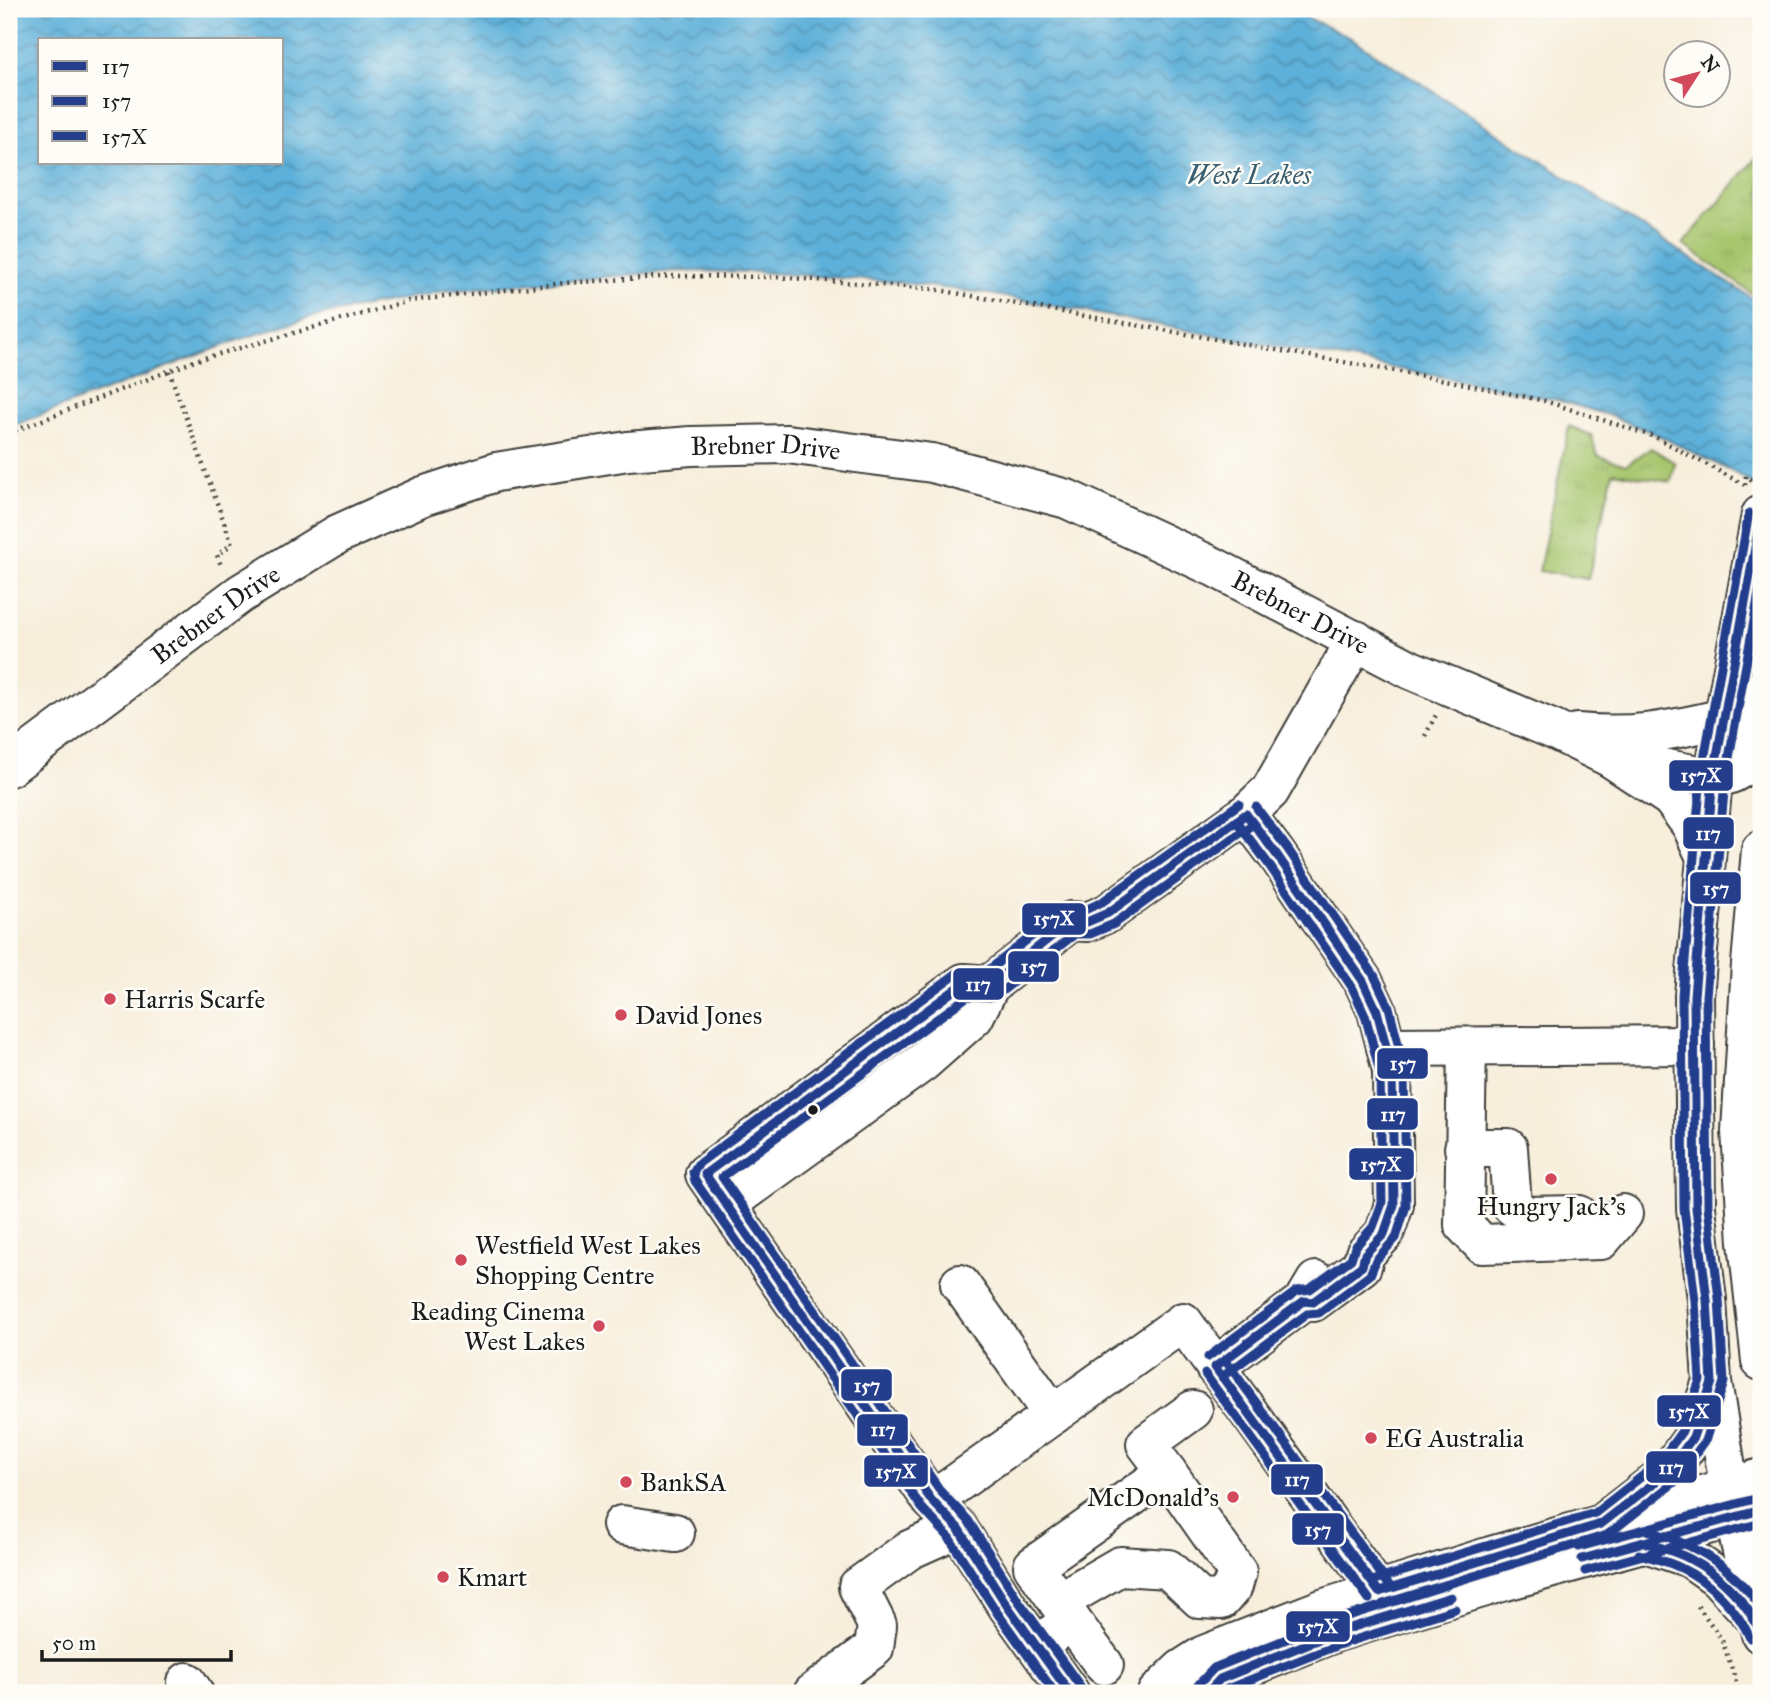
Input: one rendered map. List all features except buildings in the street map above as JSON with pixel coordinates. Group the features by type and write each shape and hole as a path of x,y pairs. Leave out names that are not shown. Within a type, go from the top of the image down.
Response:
{"street":[{"name":"Brebner Drive","path":"9,767 240,594 338,534 423,496 495,472 628,451 691,446 787,444 932,463 1068,499 1214,566 1411,670 1554,730 1611,758 1713,778"},
{"path":"1758,529 1713,778 1694,996 1696,1208 1707,1300 1712,1382 1746,1498 1760,1628"},
{"path":"1059,1620 967,1542 932,1501 705,1174 1071,920 1087,922 1108,914 1246,814 1270,791 1356,640"},
{"path":"1713,778 1740,769 1749,751 1761,691"},
{"name":"Brebner Drive","path":"1554,730 1610,736 1668,732 1724,718"},
{"path":"1611,758 1671,798 1691,825 1705,855"},
{"path":"1215,1367 1304,1301 1317,1280 1352,1254 1365,1254 1384,1234 1394,1205 1392,1070 1377,1011 1363,981 1246,814"},
{"path":"1761,850 1741,1131 1748,1242 1761,1361"},
{"path":"1386,1048 1695,1045"},
{"path":"1464,1148 1467,1047"},
{"path":"960,1284 1053,1415"},
{"path":"932,1501 1183,1322 1379,1591"},
{"path":"1601,1524 1668,1472 1692,1437 1712,1382"},
{"path":"1059,1620 1120,1566 1168,1569 1200,1599 1221,1600 1233,1586 1237,1572 1146,1444 1193,1410"},
{"path":"1097,1679 1059,1620 1033,1566 1167,1472"},
{"path":"1157,1693 1182,1669 1204,1655 1322,1609 1601,1524 1746,1498"},
{"path":"1208,1693 1220,1679 1334,1633 1643,1542 1746,1498"},
{"path":"622,1525 675,1533"},
{"path":"813,1693 874,1648 877,1625 858,1587 909,1549 967,1542"},
{"path":"967,1542 1070,1693"},
{"path":"1643,1542 1690,1558 1717,1577 1760,1628"}],"path":[{"path":"9,433 197,360 409,301 593,281 674,276 790,278 933,289 1451,381 1531,398 1655,437 1745,485 1746,476 1761,487"},
{"path":"1761,282 1761,288"},
{"path":"169,371 232,544 217,555 224,574"},
{"path":"1426,736 1436,714"},
{"path":"1691,1596 1722,1640 1740,1693"}],"green space":[{"path":"1761,152 1761,300 1683,244"},
{"path":"1569,426 1591,435 1598,456 1626,465 1651,448 1675,463 1671,482 1613,472 1588,579 1539,571"}],"water":[{"name":"West Lakes","path":"9,9 1289,9 1351,38 1761,304 1761,491 1741,476 1656,434 1608,415 1557,400 984,293 897,282 756,272 675,271 444,291 311,317 238,340 9,427"}],"transit line":[{"name":"157X","path":"1375,1580 1595,1513 1659,1463 1682,1431 1700,1380 1695,1301 1684,1208 1682,995 1701,776 1749,513"},
{"name":"117","path":"1379,1592 1601,1524 1668,1472 1693,1437 1712,1382 1707,1300 1696,1208 1694,996 1713,778 1761,515"},
{"name":"157","path":"1383,1604 1607,1535 1676,1481 1705,1441 1724,1382 1719,1299 1708,1207 1706,996 1725,780 1761,582"},
{"name":"157X","path":"1055,1693 998,1614 948,1536 922,1508 695,1181 693,1172 698,1164 957,973 986,972 1064,911 1085,910 1102,902 1239,804"},
{"name":"157","path":"1222,1377 1307,1314 1319,1313 1370,1275 1376,1260 1396,1238 1406,1206 1404,1068 1389,1007 1374,975 1256,807"},
{"name":"117","path":"1215,1367 1304,1301 1313,1302 1362,1266 1365,1254 1384,1234 1394,1205 1392,1070 1377,1011 1363,981 1246,814"},
{"name":"117","path":"1070,1693 1008,1607 958,1528 932,1501 705,1174 964,983 990,985 1071,921 1087,922 1108,913 1246,814"},
{"name":"157X","path":"1208,1357 1297,1291 1310,1289 1351,1259 1355,1247 1373,1227 1382,1203 1380,1072 1365,1015 1352,987 1236,821"},
{"name":"157","path":"1080,1686 1018,1600 968,1520 942,1493 722,1177 968,996 997,995 1075,934 1090,934 1114,924 1253,824"},
{"name":"157X","path":"1225,1360 1389,1585"},
{"name":"117","path":"1215,1367 1379,1592"},
{"name":"157","path":"1205,1374 1369,1599"},
{"name":"157X","path":"1579,1547 1758,1498"},
{"name":"117","path":"1582,1559 1761,1510"},
{"name":"157","path":"1585,1571 1761,1523"},
{"name":"157X","path":"1647,1530 1682,1543 1711,1558 1736,1579 1761,1607"},
{"name":"117","path":"1643,1542 1684,1556 1712,1573 1741,1601 1761,1634"},
{"name":"157","path":"1639,1554 1676,1566 1702,1580 1730,1607 1750,1638"},
{"name":"157X","path":"1198,1685 1214,1668 1329,1622 1447,1585"},
{"name":"117","path":"1207,1693 1220,1679 1334,1633 1451,1597"},
{"name":"157","path":"1223,1693 1227,1689 1338,1645 1455,1609"}],"place":[{"name":"Harris Scarfe","path":"110,999"},
{"name":"David Jones","path":"621,1015"},
{"name":"Hungry Jack's","path":"1551,1179"},
{"name":"Westfield West Lakes Shopping Centre","path":"461,1260"},
{"name":"Reading Cinema West Lakes","path":"599,1326"},
{"name":"EG Australia","path":"1371,1438"},
{"name":"BankSA","path":"626,1482"},
{"name":"McDonald's","path":"1233,1497"},
{"name":"Kmart","path":"443,1577"}]}
